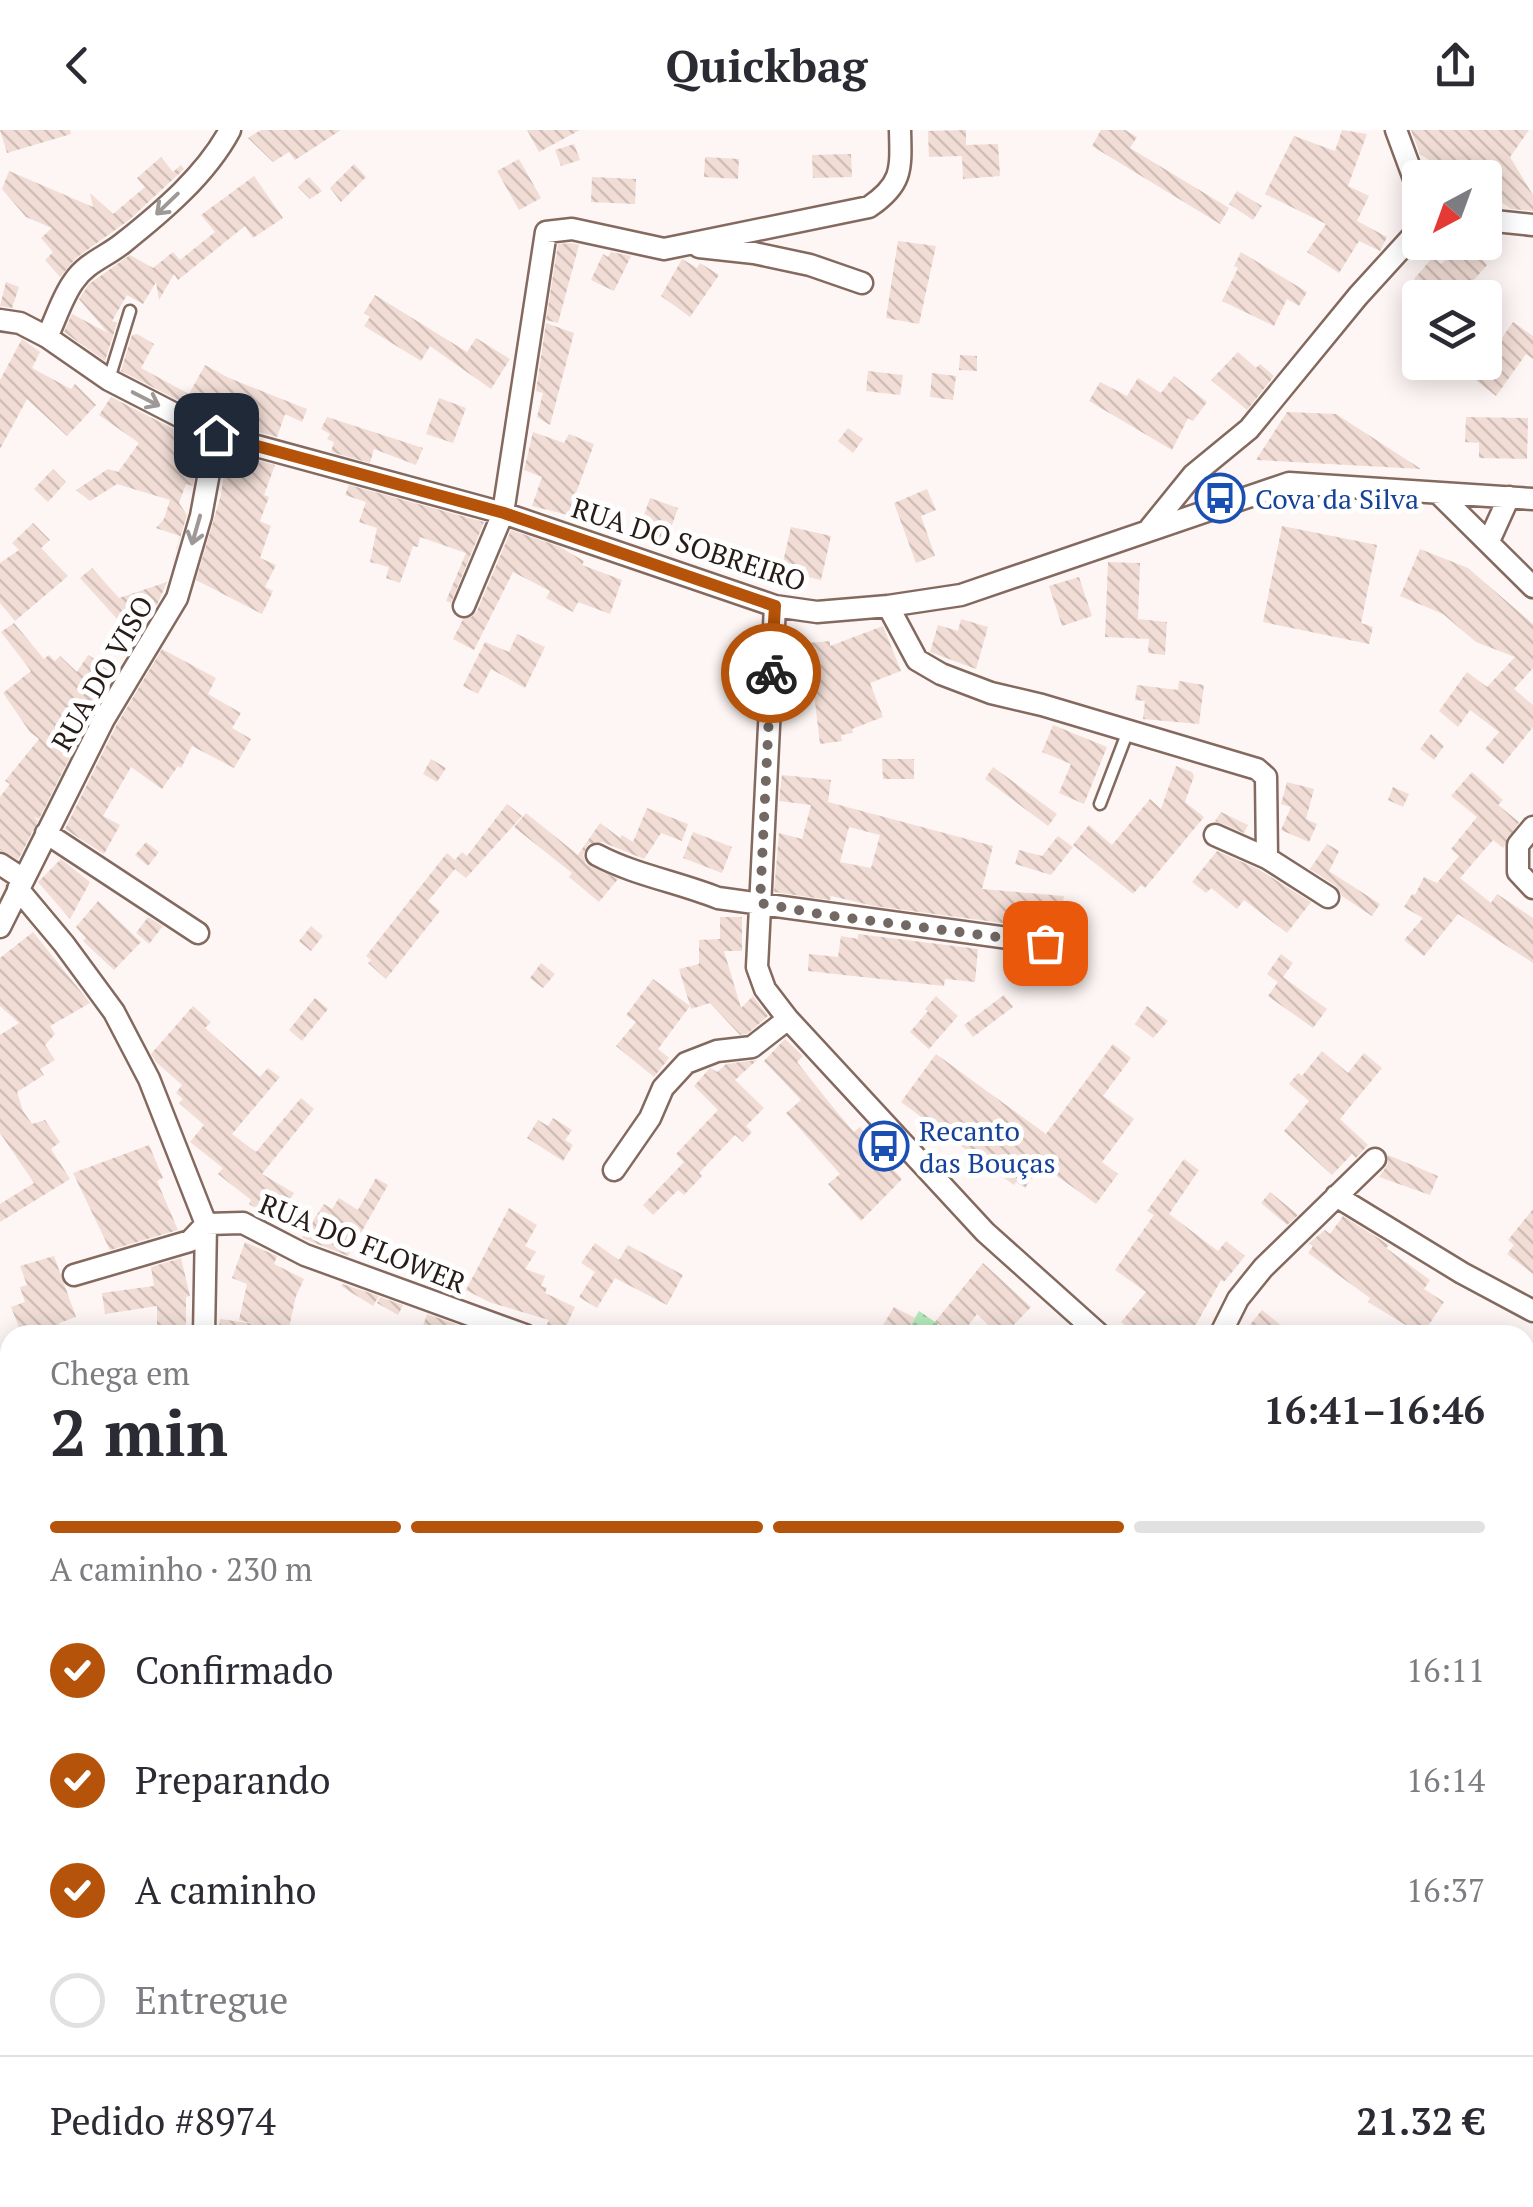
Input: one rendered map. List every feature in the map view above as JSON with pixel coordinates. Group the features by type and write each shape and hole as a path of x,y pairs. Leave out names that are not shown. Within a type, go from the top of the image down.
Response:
{"street":[{"path":"47,338 74,281 93,260 118,247 164,209 200,172 230,130"},
{"path":"464,606 504,513 546,232 572,228 664,249 870,207 893,191 901,160 900,130"},
{"path":"1396,130 1407,160"},
{"path":"1502,222 1533,226"},
{"path":"690,244 705,250 754,253 810,265 862,284"},
{"path":"1148,529 1193,475 1250,429 1402,248"},
{"name":"RUA DO SOBREIRO","path":"0,320 20,323 109,380 216,435 504,513 775,606 817,612 961,594 1289,483 1533,499"},
{"name":"RUA DO VISO","path":"0,927 104,719 177,598 201,516 216,435"},
{"path":"1438,493 1533,587"},
{"path":"1489,541 1509,498"},
{"path":"775,606 757,967 765,989 788,1019 986,1232 1089,1325"},
{"path":"888,606 917,660 941,674 991,693 1256,769 1266,777 1267,858"},
{"path":"1533,827 1518,844 1518,872 1533,888"},
{"path":"46,833 198,933"},
{"path":"1215,836 1267,858 1328,896"},
{"path":"596,855 625,870 718,898 1045,943"},
{"path":"0,864 20,884 114,1012 148,1079 206,1224 204,1325"},
{"path":"614,1170 650,1118 664,1088 686,1062 717,1051 752,1047 788,1019"},
{"path":"1225,1325 1238,1299 1263,1268 1375,1159"},
{"path":"1336,1196 1533,1311"},
{"name":"RUA DO FLOWER","path":"206,1224 243,1223 305,1254 473,1325"},
{"path":"74,1274 190,1241 206,1224"}],"lane":[{"path":"109,380 130,311"},
{"path":"1100,804 1128,731"}],"green space":[{"path":"919,1311 938,1324 938,1325 911,1325"}],"building":[{"path":"0,130 70,130 71,134 7,153"},
{"path":"261,130 341,130 295,160 289,152 273,162 248,138"},
{"path":"527,130 580,130 539,152"},
{"path":"966,130 966,145 998,144 1000,176 963,179 962,156 929,157 928,131"},
{"path":"1101,130 1125,130 1137,137 1130,148 1229,208 1220,224 1092,146"},
{"path":"1342,130 1367,134 1348,186 1369,196 1357,221 1387,237 1380,251 1359,241 1339,273 1307,252 1326,224 1265,194 1294,136 1335,151"},
{"path":"1411,130 1529,130 1510,157 1533,195 1533,211 1511,209 1502,203 1502,160 1429,160 1420,154"},
{"path":"574,144 580,160 561,166 555,150"},
{"path":"851,154 852,177 813,178 812,155"},
{"path":"161,157 173,172 181,165 184,169 129,220 76,258 60,277 45,260 53,252 41,238 52,228 26,217 2,189 9,171 93,207 90,193 113,214 145,187 137,178"},
{"path":"705,157 739,159 738,179 704,177"},
{"path":"519,159 541,198 519,210 497,171"},
{"path":"354,164 366,177 341,202 330,188"},
{"path":"254,176 283,218 253,238 245,226 178,280 174,274 159,300 156,282 143,304 127,295 112,321 117,323 105,361 64,332 72,314 108,333 79,299 89,284 130,255 153,268 173,252 180,260 215,232 201,215"},
{"path":"309,177 322,191 310,199 298,187"},
{"path":"592,177 636,179 635,204 591,202"},
{"path":"1237,191 1262,206 1253,220 1229,204"},
{"path":"898,241 936,246 919,324 886,318"},
{"path":"558,244 579,245 558,323 546,320"},
{"path":"611,252 631,256 614,291 591,280 603,254 608,257"},
{"path":"1241,252 1307,292 1299,306 1287,299 1274,326 1222,301"},
{"path":"682,259 697,268 700,263 719,275 690,317 661,296"},
{"path":"1430,260 1441,264 1445,260 1482,260 1487,265 1474,280 1414,279"},
{"path":"6,282 19,287 12,308 0,306"},
{"path":"375,295 467,352 476,338 510,359 491,389 430,346 421,361 364,326 370,317 364,313"},
{"path":"1513,322 1533,336 1533,359 1526,354 1496,396 1476,380 1502,380 1502,338"},
{"path":"546,323 574,333 550,425 537,417 543,393 536,391"},
{"path":"132,335 154,344 141,368 189,394 205,365 307,409 302,422 285,414 277,437 221,422 121,371"},
{"path":"22,339 40,352 32,368 71,389 75,384 96,405 67,436 27,399 0,449 0,380"},
{"path":"1238,352 1256,368 1260,364 1274,376 1247,410 1211,380"},
{"path":"960,355 977,356 977,371 959,370"},
{"path":"868,371 903,375 900,395 866,391"},
{"path":"932,373 956,376 953,400 930,397"},
{"path":"1174,376 1207,402 1193,421 1188,418 1172,450 1089,401 1100,382 1127,396 1138,378 1161,393"},
{"path":"111,397 201,443 193,486 186,484 179,503 187,515 171,568 180,536 156,528 164,519 170,500 117,484 90,501 76,490 108,469 118,472 139,443 99,415"},
{"path":"439,398 466,408 453,443 426,434"},
{"path":"1287,412 1336,414 1421,469 1256,460"},
{"path":"327,417 423,448 416,465 374,449 370,463 331,452 334,442 321,429"},
{"path":"1466,417 1528,418 1527,459 1479,458 1479,443 1465,442"},
{"path":"848,428 863,439 853,453 838,441"},
{"path":"533,432 564,443 569,434 594,444 568,515 532,506 542,477 524,470"},
{"path":"227,452 275,465 260,521 271,526 260,558 276,565 265,587 273,591 262,614 196,580 221,495"},
{"path":"53,469 66,482 48,502 34,489"},
{"path":"349,485 484,522 451,603 446,601 466,553 420,537 400,583 386,578 389,567 370,562 377,528 359,522 366,502 345,495"},
{"path":"927,489 936,510 921,516 935,556 916,563 894,503"},
{"path":"650,498 678,508 665,545 637,535"},
{"path":"33,523 50,540 41,548 68,576 15,621 0,603 0,563 19,550 12,543"},
{"path":"1282,526 1377,545 1361,623 1373,627 1369,644 1263,622"},
{"path":"791,527 831,536 821,580 804,576 806,567 783,562"},
{"path":"511,530 558,546 584,561 582,565 622,580 610,614 578,602 573,612 546,598 550,591 513,572 474,650 453,639 463,619 477,611"},
{"path":"1420,549 1468,568 1533,624 1533,668 1514,689 1533,705 1533,727 1503,764 1485,749 1499,732 1470,710 1458,727 1439,711 1467,672 1487,687 1515,657 1476,642 1443,614 1400,596"},
{"path":"1108,562 1140,563 1138,619 1167,622 1165,655 1148,653 1149,639 1105,637"},
{"path":"92,568 119,598 167,582 157,605 132,613 144,626 136,640 80,578"},
{"path":"1079,577 1092,616 1062,626 1049,586"},
{"path":"961,619 988,627 976,669 930,652 938,625 958,631"},
{"path":"14,623 44,659 49,655 55,661 60,656 77,672 88,655 116,672 39,819 33,816 38,821 18,860 0,850 0,797 10,784 5,781 39,739 3,693 31,671 1,632"},
{"path":"883,626 901,671 870,683 883,717 841,735 842,741 820,744 808,643 830,641 830,646"},
{"path":"517,634 545,647 525,688 491,669 478,694 463,686 485,642 509,652"},
{"path":"162,649 216,678 208,694 241,713 232,728 251,739 234,768 192,746 181,768 178,766 162,789 131,767 103,816 120,825 104,854 65,829 116,726"},
{"path":"1179,681 1204,685 1199,724 1143,719 1145,701 1135,700 1137,685 1178,690"},
{"path":"1053,725 1107,747 1084,804 1059,793 1071,764 1042,752"},
{"path":"1431,734 1444,746 1434,760 1420,749"},
{"path":"431,759 446,768 437,782 423,774"},
{"path":"882,759 914,759 914,779 883,779"},
{"path":"1176,766 1192,772 1185,802 1204,817 1145,888 1141,885 1133,894 1073,845 1089,825 1112,845 1150,799 1161,809"},
{"path":"993,767 1057,814 1048,826 985,779"},
{"path":"1472,772 1503,800 1498,805 1519,822 1503,848 1493,840 1460,878 1491,903 1497,894 1533,918 1533,963 1458,914 1424,956 1404,940 1423,918 1404,907 1424,877 1437,883 1459,856 1451,849 1477,817 1451,796"},
{"path":"782,775 831,780 828,802 993,846 982,889 1064,896 1057,930 874,906 831,896 830,900 774,892 779,833 802,839 811,805 779,801","holes":["849,827 880,835 871,868 840,862"]},
{"path":"1287,782 1314,789 1306,819 1317,824 1309,842 1281,830 1291,807 1281,804"},
{"path":"1393,787 1409,794 1403,807 1388,800"},
{"path":"507,804 522,816 466,878 455,869 428,901 440,911 386,979 368,963 371,960 366,956 447,853 455,860 462,852 467,856"},
{"path":"647,808 688,824 682,841 661,833 644,859 602,842 588,844 583,855 586,864 618,879 599,902 569,877 572,873 514,827 526,813 578,855 600,823 620,838 622,835 633,842"},
{"path":"1221,812 1248,825 1244,833 1215,821"},
{"path":"693,832 732,847 722,873 683,858"},
{"path":"1058,836 1073,847 1051,875 1015,864 1019,850 1042,856"},
{"path":"146,842 159,852 148,866 135,855"},
{"path":"1327,844 1339,851 1329,871 1380,904 1372,916 1310,869"},
{"path":"1217,851 1258,869 1311,902 1287,933 1244,900 1237,909 1211,888 1206,893 1192,882"},
{"path":"61,859 90,882 70,919 38,882"},
{"path":"98,901 141,942 114,970 83,941 86,938 76,927"},
{"path":"148,917 163,926 149,944 136,933"},
{"path":"720,917 742,917 742,951 724,951 741,1008 753,996 768,1016 747,1034 740,1035 710,1003 691,1009 679,969 699,964 699,940 720,939"},
{"path":"311,926 323,936 311,951 299,941"},
{"path":"33,932 90,1003 50,1026 55,1034 45,1045 55,1060 40,1069 44,1075 17,1092 32,1124 45,1120 60,1142 51,1149 70,1179 0,1222 0,1204 34,1183 0,1133 0,1035 19,1023 0,1006 0,958"},
{"path":"858,934 978,949 975,982 945,979 944,986 808,971 809,954 838,957 841,936 858,939"},
{"path":"1281,954 1293,963 1283,977 1327,1009 1313,1028 1268,996 1278,982 1267,974"},
{"path":"541,963 555,974 543,988 530,978"},
{"path":"653,979 690,1006 658,1049 669,1058 654,1077 616,1046 636,1022 626,1015"},
{"path":"1004,995 1013,1007 973,1037 964,1025"},
{"path":"936,996 958,1016 929,1049 910,1032"},
{"path":"315,998 328,1009 302,1041 289,1030"},
{"path":"193,1006 211,1022 205,1028 260,1077 268,1068 280,1077 232,1134 256,1152 301,1098 314,1109 262,1174 294,1193 277,1221 249,1204 251,1200 218,1174 223,1168 190,1142 204,1125 179,1103 183,1099 176,1093 182,1085 151,1054"},
{"path":"1147,1006 1168,1021 1153,1038 1135,1024"},
{"path":"785,1039 803,1056 797,1062 836,1111 854,1132 860,1127 902,1179 861,1221 828,1184 840,1174 786,1113 801,1100 764,1061"},
{"path":"1113,1044 1131,1058 1103,1096 1134,1119 1102,1162 1118,1174 1096,1204 1042,1165 1025,1188 1016,1182 1014,1185 901,1102 936,1054 1046,1134"},
{"path":"1322,1051 1348,1073 1364,1053 1382,1068 1340,1119 1368,1145 1356,1158 1352,1154 1332,1175 1284,1131 1309,1101 1289,1084 1298,1073 1302,1076"},
{"path":"757,1060 735,1080 764,1108 746,1126 752,1132 743,1142 735,1135 684,1195 678,1190 653,1215 643,1205 684,1162 676,1154 718,1110 694,1086 710,1068 717,1072 726,1064"},
{"path":"553,1118 572,1130 565,1140 573,1145 563,1161 527,1138 538,1120 548,1126"},
{"path":"149,1145 163,1178 157,1181 178,1230 110,1250 73,1173"},
{"path":"1388,1155 1438,1176 1430,1195 1379,1177 1388,1164"},
{"path":"1184,1159 1199,1170 1169,1214 1218,1251 1226,1241 1245,1256 1224,1282 1221,1280 1196,1325 1121,1322 1146,1292 1115,1270 1154,1215 1147,1211"},
{"path":"376,1178 388,1185 348,1256 302,1238 324,1204 332,1209 339,1198 358,1210"},
{"path":"1270,1192 1298,1215 1287,1225 1261,1203"},
{"path":"509,1208 537,1225 525,1246 536,1252 525,1269 545,1276 541,1286 547,1288 545,1293 575,1307 567,1325 546,1325 549,1320 489,1302 466,1290"},
{"path":"1533,1209 1533,1274 1507,1254 1514,1245 1508,1240"},
{"path":"1343,1216 1389,1245 1386,1248 1430,1280 1424,1289 1444,1302 1429,1325 1406,1325 1368,1302 1370,1298 1308,1253 1313,1246 1309,1243 1325,1230 1330,1234"},
{"path":"245,1242 277,1256 274,1264 304,1279 290,1325 219,1325 220,1319 255,1324 239,1320 247,1284 232,1278"},
{"path":"595,1243 619,1260 628,1245 683,1275 667,1305 615,1278 597,1308 579,1297 595,1272 581,1263"},
{"path":"54,1256 76,1317 60,1325 18,1325 11,1307 25,1302 20,1287 27,1285 20,1266"},
{"path":"181,1258 190,1296 186,1297 186,1325 157,1325 157,1306 105,1314 102,1293 154,1286 151,1267"},
{"path":"983,1263 1031,1307 1014,1325 988,1325 977,1314 969,1325 935,1322"},
{"path":"343,1284 379,1296 373,1306"},
{"path":"380,1297 403,1305 398,1315 377,1303"},
{"path":"894,1307 915,1318 911,1325 883,1325"},
{"path":"1262,1310 1281,1325 1250,1325"},
{"path":"427,1314 458,1325 423,1325"}],"way so far":[{"path":"771,673 760,903 1045,943"}],"place":[{"name":"Cova da Silva","path":"1220,498"},
{"name":"Recanto das Bouças","path":"884,1146"}],"route":[{"path":"216,435 504,513 775,606 771,673"}]}
